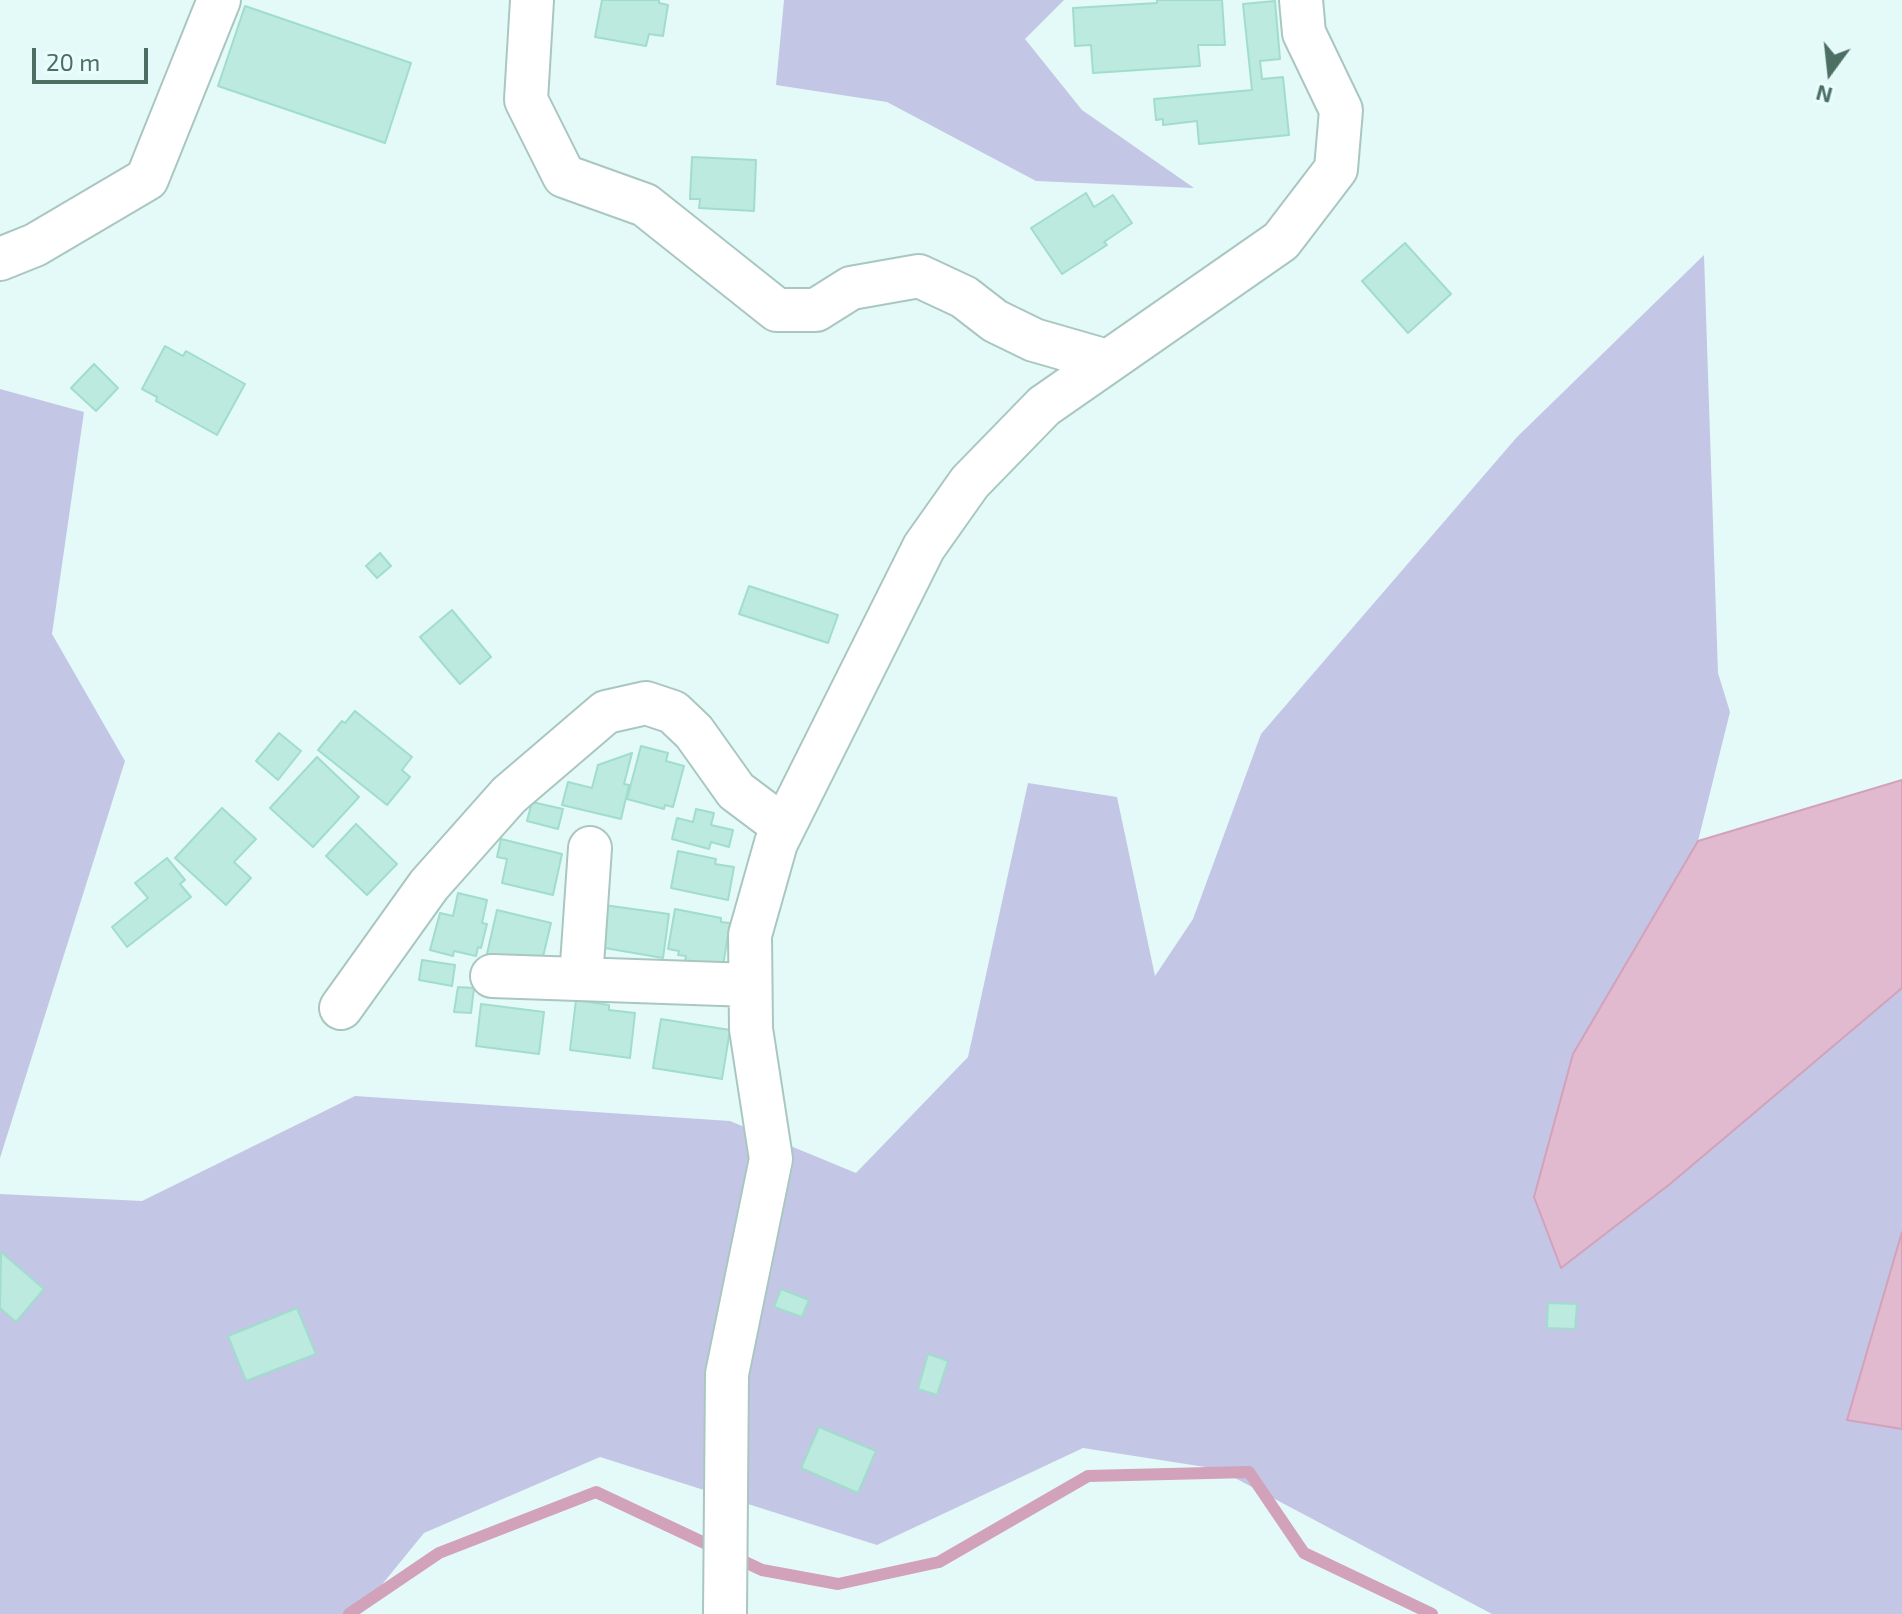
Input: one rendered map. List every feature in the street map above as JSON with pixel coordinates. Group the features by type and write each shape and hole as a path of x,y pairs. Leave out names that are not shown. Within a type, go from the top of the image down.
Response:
{"street":[{"path":"0,259 35,245 147,179 219,0"},
{"path":"532,0 526,100 564,176 645,205 777,310 816,310 851,288 919,276 964,297 995,321 1034,340 1107,361"},
{"path":"725,1597 727,1374 771,1159 751,1029 750,935 776,843 924,547 970,482 1044,406 1281,241 1336,169 1341,110 1304,33 1301,0"},
{"path":"341,1008 429,885 509,795 606,712 646,703 673,712 694,732 736,791 784,827"},
{"path":"581,979 590,848"},
{"path":"492,976 750,985"}],"shaded area":[{"path":"784,0 1064,0 1025,39 1082,110 1194,188 1036,181 887,102 776,85"},
{"path":"1704,255 1718,673 1730,712 1698,841 1573,1054 1534,1197 1562,1267 1670,1184 1902,988 1902,1232 1847,1419 1902,1429 1902,1614 1492,1614 1218,1469 1083,1448 877,1545 600,1457 424,1533 358,1614 0,1614 0,1194 142,1201 355,1096 730,1121 856,1173 968,1057 1028,783 1117,797 1155,976 1193,919 1261,734 1517,437"},
{"path":"0,389 84,412 52,634 125,761 0,1158"},
{"path":"1902,780 1902,988 1670,1184 1561,1268 1534,1197 1573,1054 1698,841"},
{"path":"1902,1232 1902,1429 1847,1420"}],"building":[{"path":"602,0 659,0 659,3 668,5 663,36 649,34 646,46 595,37"},
{"path":"1157,0 1222,0 1225,45 1198,45 1200,66 1093,73 1091,45 1075,46 1073,8 1157,3"},
{"path":"1275,1 1280,59 1260,61 1262,79 1283,77 1289,135 1199,144 1197,121 1163,125 1163,119 1156,120 1154,99 1252,90 1243,4"},
{"path":"245,6 411,63 385,143 218,86"},
{"path":"692,157 756,160 754,211 699,208 700,199 690,199"},
{"path":"1086,193 1094,207 1113,195 1132,223 1104,242 1107,245 1062,274 1031,228"},
{"path":"1405,243 1451,294 1408,333 1362,281"},
{"path":"165,346 183,356 186,351 245,384 217,435 156,401 157,397 142,389"},
{"path":"94,364 118,388 96,411 71,388"},
{"path":"380,553 391,566 377,578 366,566"},
{"path":"749,586 838,615 828,643 739,614"},
{"path":"452,610 491,657 460,684 420,637"},
{"path":"355,711 412,757 402,770 410,777 387,805 318,750 342,721 345,723"},
{"path":"279,733 301,751 278,780 256,761"},
{"path":"641,746 668,753 666,761 684,766 673,807 665,805 664,809 627,799"},
{"path":"632,753 624,784 629,785 621,819 562,805 568,782 592,788 598,765"},
{"path":"317,757 359,797 313,847 270,808"},
{"path":"532,802 563,809 558,829 527,821"},
{"path":"222,808 256,839 234,862 251,878 226,905 175,858"},
{"path":"696,809 714,813 711,825 733,830 729,847 711,842 709,849 672,839 677,818 693,822"},
{"path":"356,824 397,864 367,895 326,856"},
{"path":"501,839 562,854 553,895 502,883 507,859 497,857"},
{"path":"678,851 716,859 715,864 734,867 728,900 671,888"},
{"path":"167,858 185,880 180,884 191,897 127,947 112,927 148,898 135,883"},
{"path":"458,893 487,900 482,923 487,924 476,956 454,951 453,956 430,950 440,913 453,916"},
{"path":"604,905 669,914 663,958 599,947"},
{"path":"675,909 721,918 721,922 730,923 722,972 684,966 686,956 668,949"},
{"path":"497,910 551,923 542,961 486,958"},
{"path":"422,960 455,965 452,986 419,980"},
{"path":"458,987 474,988 471,1013 454,1012"},
{"path":"576,1000 609,1005 609,1010 635,1013 630,1058 570,1050"},
{"path":"481,1004 544,1012 539,1054 476,1046"},
{"path":"661,1019 730,1030 722,1079 653,1068"},
{"path":"1,1252 44,1289 16,1322 0,1308"},
{"path":"781,1289 809,1300 802,1317 774,1307"},
{"path":"1548,1303 1577,1304 1575,1329 1547,1328"},
{"path":"297,1308 316,1354 246,1381 228,1336"},
{"path":"928,1354 948,1361 937,1395 918,1389"},
{"path":"819,1427 876,1451 858,1493 801,1468"}],"waterway":[{"path":"349,1614 439,1553 596,1492 762,1570 838,1584 939,1562 1088,1476 1249,1472 1304,1553 1432,1614"}]}
